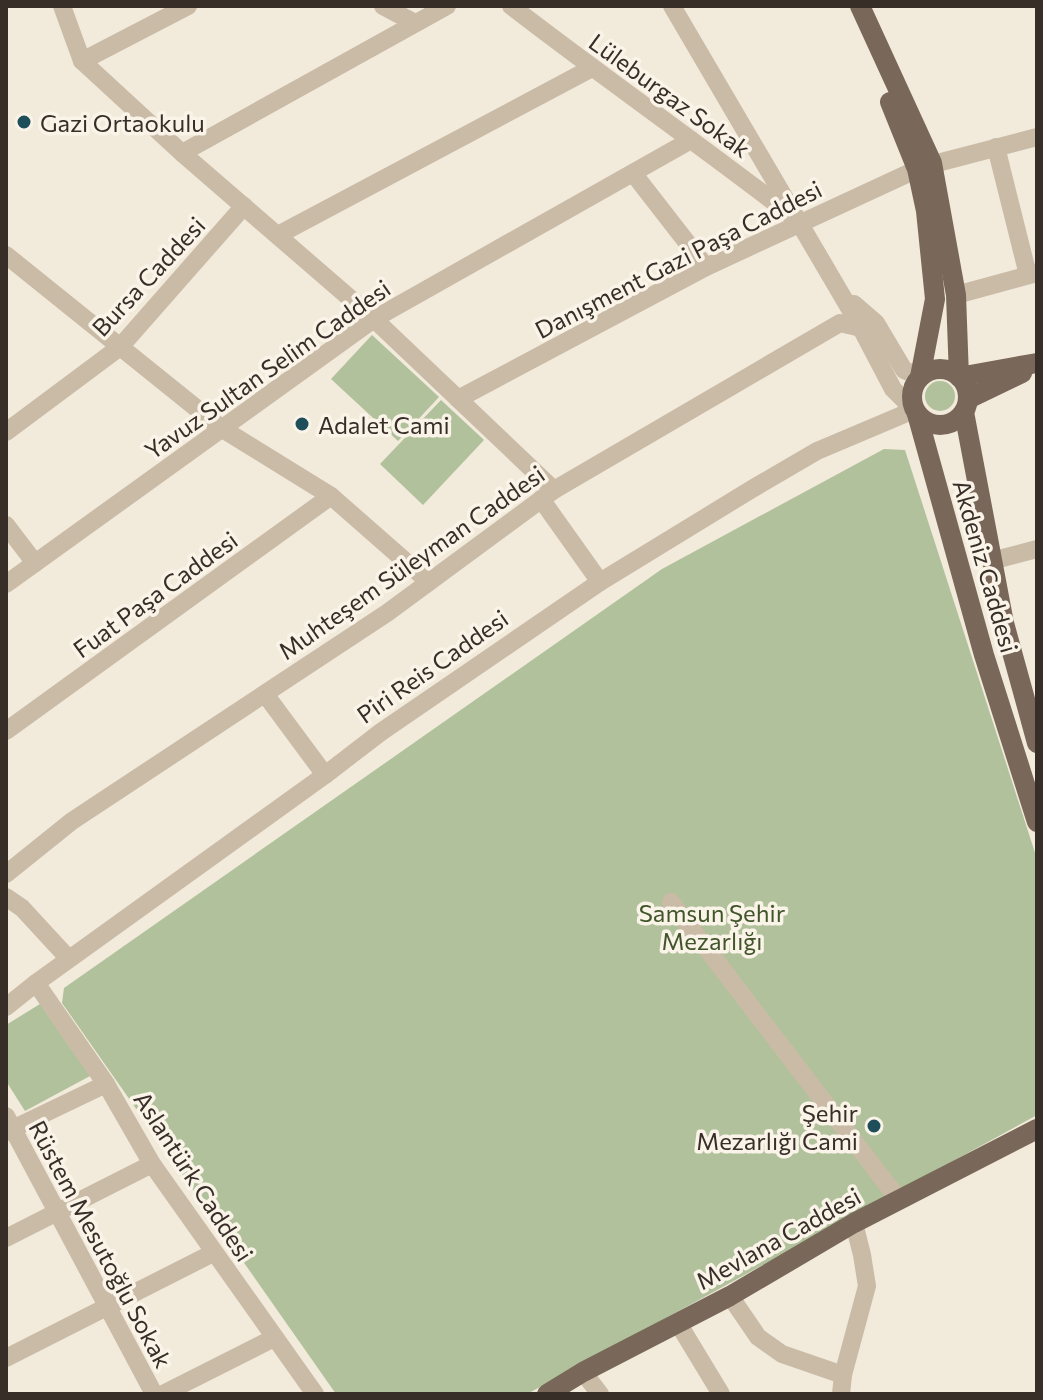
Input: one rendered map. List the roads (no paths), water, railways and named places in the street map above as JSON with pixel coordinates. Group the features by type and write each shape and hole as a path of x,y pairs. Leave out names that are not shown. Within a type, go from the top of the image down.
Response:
{"main road":[{"path":"849,6 924,166 935,299 920,377 912,392 916,412 926,422 935,425 953,423 966,405 1037,365"},
{"path":"860,6 924,166 956,295 959,377"},
{"path":"959,377 1037,365"},
{"path":"920,377 936,369 959,377 967,389 966,405"},
{"name":"Akdeniz Caddesi","path":"966,405 1004,623 1037,743"},
{"name":"Akdeniz Caddesi","path":"916,412 984,655 1037,822"},
{"name":"Mevlana Caddesi","path":"547,1394 730,1296 854,1223 1037,1129"}],"street":[{"path":"62,6 82,61 182,153 374,319 458,399 547,494 600,582"},
{"path":"82,61 188,6"},
{"path":"383,6 415,23"},
{"path":"182,153 447,6"},
{"name":"Lüleburgaz Sokak","path":"511,6 800,222"},
{"path":"676,7 842,294 893,389 916,412"},
{"path":"278,235 592,68"},
{"name":"Danışment Gazi Paşa Caddesi","path":"458,399 706,267 800,222 924,166 1037,137"},
{"name":"Yavuz Sultan Selim Caddesi","path":"6,584 374,319 691,140"},
{"path":"956,295 1033,274 996,147"},
{"path":"633,173 706,267"},
{"name":"Bursa Caddesi","path":"6,432 120,347 244,206"},
{"path":"6,255 221,428 331,496 429,582"},
{"path":"842,294 876,323 904,370 920,377"},
{"name":"Muhteşem Süleyman Caddesi","path":"6,874 72,821 387,613 547,494 840,323 861,328"},
{"name":"Piri Reis Caddesi","path":"6,1007 381,732 600,582 817,451 916,412"},
{"name":"Fuat Paşa Caddesi","path":"6,731 331,496"},
{"path":"6,525 35,563"},
{"path":"991,561 1037,549"},
{"path":"265,694 325,775"},
{"path":"6,897 22,908 69,959"},
{"path":"671,902 899,1200"},
{"name":"Aslantürk Caddesi","path":"36,983 106,1084 152,1164 315,1394"},
{"path":"8,1125 106,1084"},
{"name":"Rüstem Mesutoğlu Sokak","path":"8,1125 154,1394"},
{"path":"6,1238 152,1164"},
{"path":"730,1296 758,1337 782,1354 842,1385 867,1286 854,1223"},
{"path":"6,1358 213,1253"},
{"path":"678,1323 721,1394"},
{"path":"163,1394 274,1338"},
{"path":"583,1372 600,1394"}],"place":[{"name":"Gazi Ortaokulu","path":"24,122"},
{"name":"Adalet Cami","path":"302,424"},
{"name":"Şehir Mezarlığı Cami","path":"874,1126"}],"park label":[{"name":"Samsun Şehir Mezarlığı","path":"712,926"}]}
